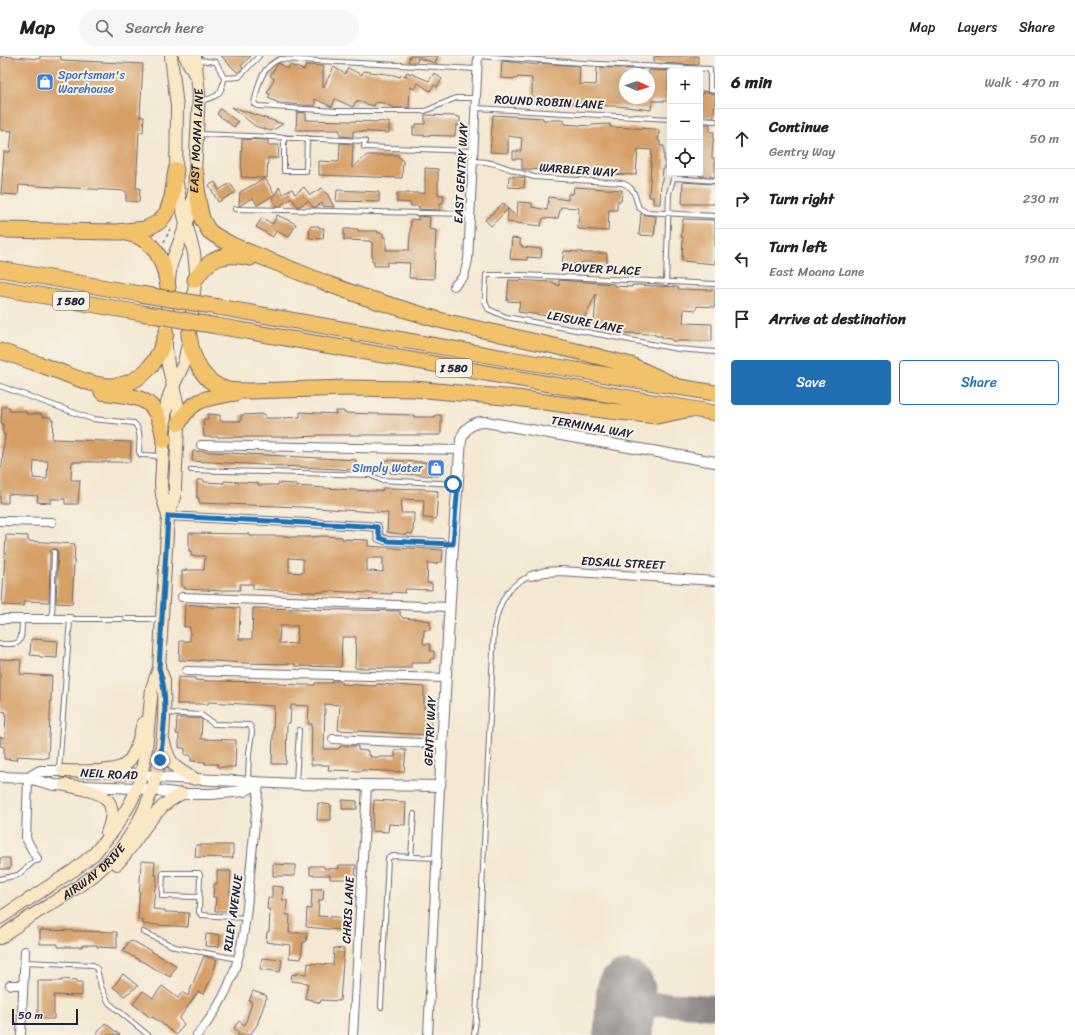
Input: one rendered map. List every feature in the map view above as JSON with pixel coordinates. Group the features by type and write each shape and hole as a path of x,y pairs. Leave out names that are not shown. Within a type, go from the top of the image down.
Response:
{"highway":[{"path":"0,230 117,232 145,229 153,226 163,218 171,204 176,170"},
{"path":"196,174 202,219 209,231 227,243 328,284 404,310 439,320 631,365 674,385"},
{"path":"117,232 140,237 153,248 164,264 168,287"},
{"path":"195,280 204,266 223,256 245,257 284,266"},
{"name":"I 580","path":"0,269 516,360 715,393"},
{"name":"I 580","path":"0,288 715,413"},
{"path":"0,350 88,381 110,386 132,381 146,373 154,362 166,334"},
{"path":"189,335 194,358 203,374 218,386 229,390 250,391 354,388 414,389 516,398 658,416 691,409"},
{"path":"56,370 92,390 130,396 146,402 152,407 160,420 164,440"},
{"path":"179,423 188,409 200,401 250,391"}],"main road":[{"name":"EAST MOANA LANE","path":"168,516 162,495 167,403 184,363 189,335 196,263 177,188 177,107 172,56"},
{"name":"EAST MOANA LANE","path":"140,781 146,750 152,688 159,668 168,516 174,494 179,411 166,357 166,334 169,274 174,253 187,225 193,204 196,174 198,102 197,80 192,57"},
{"name":"EAST MOANA LANE","path":"156,777 160,760 164,713 164,680 159,668"},
{"path":"61,771 112,769 127,764 137,742 152,688"},
{"path":"163,734 166,752 172,763 195,779"},
{"name":"AIRWAY DRIVE","path":"0,938 15,926 93,875 111,859 120,849 140,819 152,791 156,777"},
{"name":"AIRWAY DRIVE","path":"0,918 74,870 94,854 113,831 131,802 140,781"},
{"path":"65,785 99,793 105,798 111,807 112,812 110,824 104,838 94,854"},
{"path":"71,890 110,871 128,852 161,807 170,799 181,794"}],"street":[{"name":"EAST GENTRY WAY","path":"454,286 464,276 468,260 478,56"},
{"name":"TERMINAL WAY","path":"466,429 477,422 486,422 715,462"},
{"name":"GENTRY WAY","path":"428,1035 449,607 460,450 463,435 466,429"},
{"path":"201,445 460,450"},
{"path":"168,516 377,527 380,538 388,541 441,544"},
{"path":"0,521 52,522"},
{"name":"EDSALL STREET","path":"531,576 545,572 560,571 715,581"},
{"path":"182,597 449,607"},
{"path":"0,619 70,619"},
{"path":"186,671 446,678"},
{"path":"332,739 443,744"},
{"name":"NEIL ROAD","path":"28,778 40,772 61,771 140,781 152,791 181,794 211,794 244,791 247,785"},
{"name":"NEIL ROAD","path":"0,777 28,778 40,782 65,785 140,781 156,777 195,779 247,785 258,783"},
{"path":"28,778 26,838 37,859"},
{"path":"258,783 367,786 440,786"},
{"name":"RILEY AVENUE","path":"197,1035 214,1012 234,974 245,932 258,783"},
{"name":"CHRIS LANE","path":"354,1035 367,786"},
{"path":"22,1035 25,951"},
{"path":"10,985 23,985"}],"lane":[{"path":"224,78 239,77 259,56"},
{"path":"478,56 599,64 710,69 710,90 715,91"},
{"path":"192,57 216,62 224,78 222,90 215,97 198,102"},
{"path":"476,98 456,98 425,111 336,111 258,106 254,104 263,72 274,62 280,59 478,69"},
{"name":"ROUND ROBIN LANE","path":"476,108 667,119"},
{"path":"703,120 715,121"},
{"path":"197,134 365,141 364,147 474,151"},
{"path":"284,138 284,171 306,171 307,138"},
{"name":"WARBLER WAY","path":"473,161 487,161 499,164 520,174 534,177 622,183 634,190 639,208 646,212 669,212 715,216"},
{"path":"666,282 669,193 674,176"},
{"path":"681,176 715,181"},
{"path":"235,209 470,214"},
{"name":"PLOVER PLACE","path":"486,275 522,275 715,284"},
{"name":"LEISURE LANE","path":"486,275 485,301 488,309 506,317 678,349 715,352"},
{"path":"0,386 92,419 134,423 138,427 139,431 139,452 141,455 163,456"},
{"path":"191,470 370,475 381,480 458,484"},
{"path":"441,544 453,544"},
{"path":"52,619 54,552"},
{"path":"474,1035 494,629 497,612 502,600 512,588 523,579 531,576"},
{"path":"61,771 70,619 162,620"},
{"path":"0,644 14,645 19,642 21,638 22,620"},
{"path":"164,713 201,715 214,724 249,725 252,732 247,785"},
{"path":"296,784 299,730"},
{"path":"411,857 414,814"},
{"path":"381,1007 387,860 390,856 437,858"},
{"path":"0,878 18,875 37,859"},
{"path":"199,897 162,896 163,873 200,874 199,912 201,915 246,918"},
{"path":"143,932 174,947 238,959"},
{"path":"24,962 93,965 97,969 101,988 109,1003 148,1035"}],"path":[{"path":"162,246 171,226"}],"building":[{"path":"0,56 40,59 40,56 61,56 61,60 143,64 140,117 144,117 143,132 139,132 136,188 140,188 139,202 126,201 126,191 19,185 18,195 1,194 4,152 10,152 12,131 0,130"},
{"path":"221,56 251,56 241,66 243,68 238,73"},
{"path":"410,56 438,56 435,63 418,58 417,62 408,62"},
{"path":"654,56 698,56 698,65 654,63"},
{"path":"502,61 538,65 538,63 580,66 579,84 596,85 597,67 619,68 619,104 652,104 651,110 618,106 532,102 532,78 501,78"},
{"path":"279,63 288,69 290,65 304,70 306,65 323,66 323,88 334,67 345,74 348,68 362,75 363,71 400,77 401,75 407,76 405,75 407,72 429,81 434,73 442,79 437,87 434,85 430,91 418,83 415,89 410,87 409,108 394,108 384,103 375,102 374,106 356,101 353,107 335,99 332,107 315,99 315,106 279,103 268,98 270,94 267,93 274,79 270,76"},
{"path":"655,70 667,71 667,101 655,101"},
{"path":"703,91 715,94 714,117 703,117"},
{"path":"232,107 283,124 271,131 255,126"},
{"path":"220,109 238,122 234,127 217,114"},
{"path":"297,112 306,113 306,120 389,122 389,133 353,131 353,137 340,136 340,130 296,130"},
{"path":"425,115 460,117 460,125 456,125 455,136 413,135 413,127 416,127 416,124 425,124"},
{"path":"493,115 543,118 543,120 564,120 564,124 591,126 610,124 610,127 659,130 658,141 660,141 660,146 664,146 665,160 665,169 663,169 661,181 660,204 653,204 653,197 649,197 652,150 638,149 636,175 596,174 583,171 522,169 522,159 513,159 513,151 521,151 522,138 508,136 508,153 490,152"},
{"path":"703,124 710,124 710,132 714,132 712,158 715,159 715,177 700,176 703,176"},
{"path":"242,139 268,140 268,145 279,145 278,158 268,158 267,178 241,177"},
{"path":"340,143 353,144 352,168 367,155 397,155 403,161 402,178 319,175 319,161 339,162"},
{"path":"425,168 438,169 438,195 444,195 443,203 440,203 440,210 419,209 419,206 411,206 411,203 397,202 397,193 425,193"},
{"path":"509,176 525,178 524,188 508,187"},
{"path":"265,178 275,195 279,187 283,194 292,189 295,194 304,187 310,195 322,188 326,194 327,193 334,207 323,206 322,203 316,207 313,207 308,201 298,207 292,198 279,206 276,206 272,199 274,195 257,205 253,198 239,206 240,192"},
{"path":"215,182 219,190 230,183 236,192 218,202 209,185"},
{"path":"683,182 715,184 715,204 682,204"},
{"path":"574,187 622,190 621,201 617,201 617,210 609,210 608,231 578,229 579,208 561,207 558,218 543,218 541,226 507,222 508,209 517,217 518,202 532,203 532,207 547,210 549,197 568,200 568,194 573,194"},
{"path":"337,190 379,192 379,202 336,201"},
{"path":"503,203 508,209 491,226 485,220"},
{"path":"641,213 656,216 654,236 639,235"},
{"path":"277,215 296,224 289,237 276,231 273,237 256,227 262,218 273,224"},
{"path":"418,216 430,217 429,229 436,230 434,279 409,278 410,263 387,262 387,266 374,266 374,261 372,261 372,242 344,240 344,229 378,231 378,233 383,233 383,237 386,237 386,250 409,250 411,219 418,220"},
{"path":"683,219 715,220 715,264 682,261 683,237 681,237"},
{"path":"310,226 319,226 319,228 324,228 323,239 309,238"},
{"path":"512,238 520,239 520,245 522,245 522,247 542,249 541,258 527,257 527,260 510,259"},
{"path":"564,251 606,253 607,265 595,264 595,262 582,262 582,264 562,263"},
{"path":"509,280 552,282 559,286 559,280 614,284 614,286 632,287 632,285 638,285 678,287 678,289 713,290 715,291 715,307 697,306 696,310 684,309 683,323 712,324 712,341 672,341 672,339 662,338 662,336 624,333 624,329 620,328 594,326 596,294 582,323 570,317 518,312 520,302 507,301"},
{"path":"2,407 10,407 9,411 26,411 26,414 42,414 42,417 51,417 51,420 53,420 52,439 131,442 130,462 72,462 71,480 80,480 78,504 65,504 65,499 51,499 51,503 37,502 38,496 8,494 8,503 0,503 0,468 2,468 5,434 3,434 3,423 1,423","holes":["34,461 48,461 47,479 33,478"]},
{"path":"336,411 344,411 344,413 414,415 414,417 435,417 435,415 441,415 441,435 204,437 203,419 208,419 208,414 220,415 220,421 241,421 241,415 265,414 265,418 283,418 300,417 300,412 336,414"},
{"path":"193,451 356,460 355,470 192,461"},
{"path":"385,460 439,463 438,476 390,473 390,471 384,471"},
{"path":"197,480 204,480 204,482 224,483 224,481 258,483 258,485 278,485 278,483 296,484 296,486 368,491 382,491 383,488 425,489 438,491 436,519 423,518 424,500 402,499 401,513 414,513 413,534 407,533 407,535 387,532 388,513 301,507 199,503 199,498 197,498"},
{"path":"189,533 250,534 250,536 288,537 342,537 342,539 368,540 368,546 443,550 442,562 437,562 437,564 428,563 427,583 432,583 432,590 405,589 405,593 392,592 392,594 326,591 302,592 253,589 253,584 240,584 240,590 223,591 185,589 185,587 182,587 182,571 204,570 205,556 191,556 191,551 189,551","holes":["289,558 303,559 303,573 289,572","367,558 383,558 383,572 367,571"]},
{"path":"6,535 28,536 28,541 75,544 72,604 56,603 58,552 54,549 50,552 49,602 24,601 24,606 2,605"},
{"path":"185,604 208,607 240,608 239,639 252,639 253,608 400,611 400,615 403,618 430,621 430,630 424,630 423,644 430,644 430,651 434,651 434,659 430,659 430,663 411,663 411,668 355,668 356,637 342,637 341,667 179,660 180,641 190,641 190,627 184,627","holes":["280,626 298,626 296,644 279,643"]},
{"path":"31,639 58,641 57,658 30,655"},
{"path":"0,659 21,660 20,674 52,676 48,758 18,756 17,760 4,759 4,747 0,746 0,737 5,738 6,712 0,711"},
{"path":"178,677 195,678 195,680 208,681 278,682 278,684 315,685 315,683 332,683 332,681 341,681 341,684 376,686 379,684 424,687 424,709 432,710 430,735 338,730 340,705 325,704 324,749 338,749 340,746 358,746 358,750 368,751 368,755 371,755 370,757 395,757 395,750 406,750 404,772 328,770 329,765 311,765 312,724 308,724 309,706 291,705 290,723 287,723 286,764 272,764 274,706 209,702 208,704 177,704"},
{"path":"177,718 200,718 202,720 201,739 236,740 235,767 218,767 218,764 205,764 205,762 191,761 191,755 185,755 185,748 179,748 179,734 176,734"},
{"path":"342,800 357,801 357,809 342,809"},
{"path":"374,800 406,802 405,825 389,824 388,832 372,831"},
{"path":"318,803 331,805 331,820 317,820"},
{"path":"196,845 233,845 233,858 195,857"},
{"path":"0,858 10,858 10,869 0,869"},
{"path":"141,861 155,862 154,875 157,875 153,909 165,910 165,912 189,913 188,927 143,924 143,920 138,920"},
{"path":"273,864 295,865 295,876 273,876"},
{"path":"339,865 356,865 355,879 330,879 330,875 310,875 310,866 324,866 324,868 339,869"},
{"path":"217,871 231,871 229,911 215,911 216,897 213,897 214,884 217,884"},
{"path":"272,886 283,887 282,900 287,900 286,915 290,915 289,933 307,933 306,942 303,942 301,959 289,958 290,945 266,942 267,932 269,932 270,910 267,909 268,898 272,898"},
{"path":"312,889 324,889 323,900 319,900 318,916 350,918 349,931 306,927 307,908 311,909"},
{"path":"40,930 117,932 117,948 97,947 97,945 82,945 82,947 58,947 58,944 40,944"},
{"path":"206,934 220,935 219,947 205,946"},
{"path":"129,941 133,941 174,964 176,966 170,977 123,951"},
{"path":"334,948 344,949 340,1001 321,1000 320,1003 305,998 308,983 291,981 292,974 307,974 308,963 333,965"},
{"path":"204,956 217,960 213,973 204,994 198,992 179,1019 184,1024 176,1035 159,1021 152,1017 151,1018 133,1004 143,991 153,998 162,986 178,998 182,992 188,996"},
{"path":"262,958 282,960 280,972 260,969"},
{"path":"123,974 138,986 124,996 113,987"},
{"path":"62,979 77,980 77,982 82,982 82,996 54,995 54,1019 38,1019 38,981 62,981"},
{"path":"253,991 267,996 257,1025 250,1035 237,1035 239,1032 234,1028 239,1021 245,1025 252,1002 249,1001"},
{"path":"105,1023 120,1035 96,1035"}],"taxiway":[{"path":"624,1012 661,1004 715,1007"}],"runway":[{"path":"623,1035 626,990"}],"place":[{"name":"Sportsman's Warehouse","path":"45,82"},
{"name":"Simply Water","path":"436,468"}],"route":[{"path":"160,760 165,697 164,680 159,668 168,516 377,527 380,538 388,541 453,544 458,484 453,484"}]}
